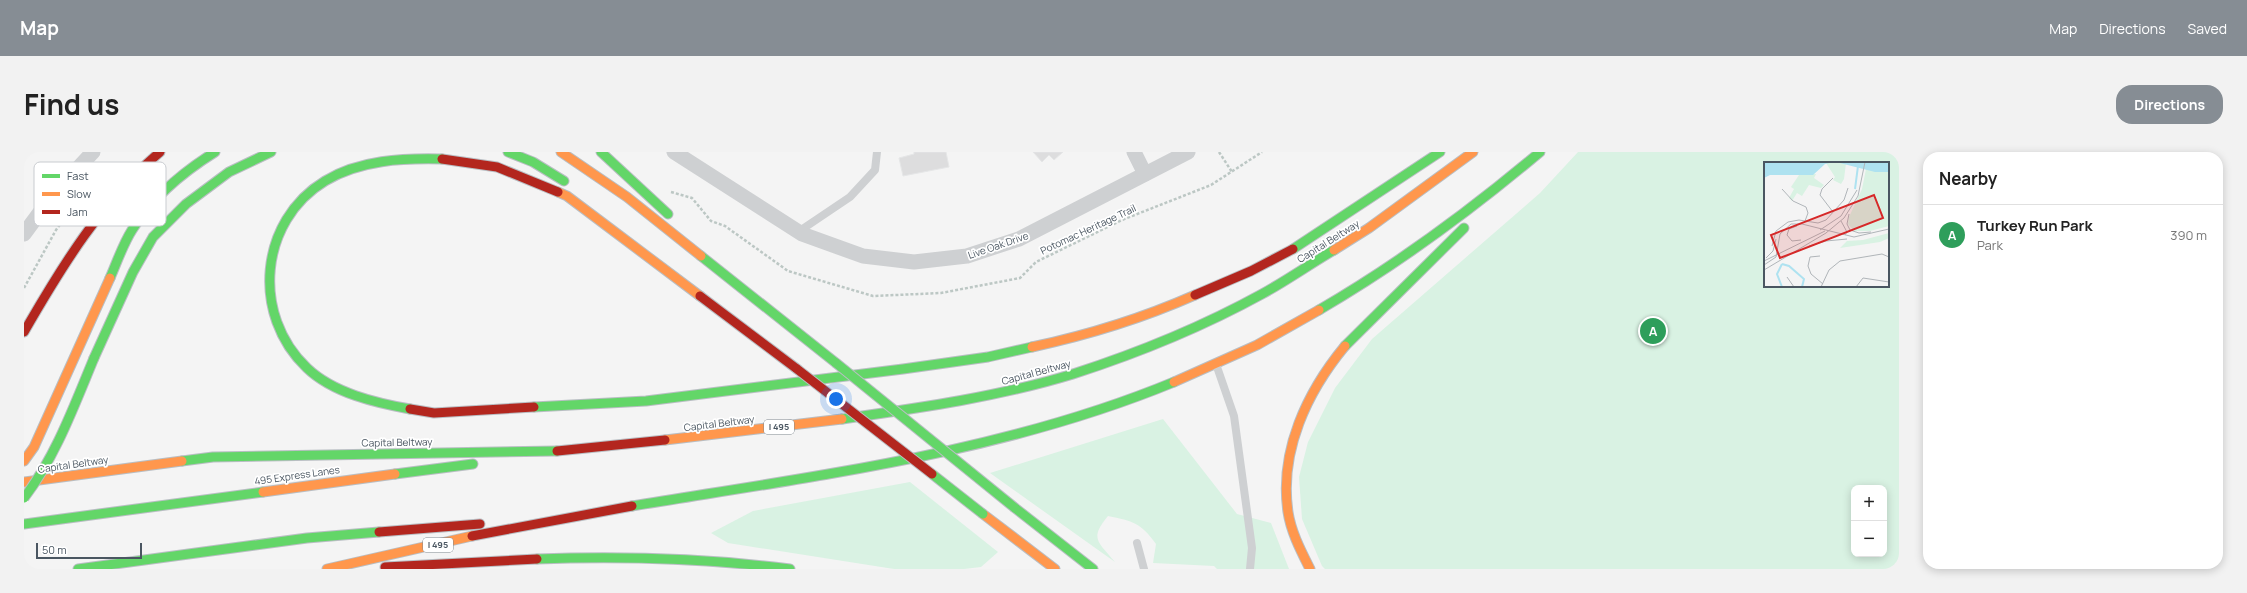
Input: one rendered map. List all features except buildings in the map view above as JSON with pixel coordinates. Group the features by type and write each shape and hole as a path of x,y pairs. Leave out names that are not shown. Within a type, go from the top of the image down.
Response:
{"highway":[{"path":"149,162 160,152"},
{"path":"166,190 194,165 215,152"},
{"path":"166,224 186,204 228,172 271,152"},
{"path":"508,152 533,162 575,188"},
{"path":"561,152 627,197 1093,569"},
{"path":"600,152 635,182 674,220"},
{"path":"1054,569 983,514 797,369 567,196 534,180 496,166 453,158 417,156 375,161 338,172 319,183 290,210 279,231 270,255 268,283 274,316 290,348 314,374 355,395 399,408 434,413 646,401 903,369 988,356 1068,340 1191,298 1251,271 1307,241 1440,152"},
{"name":"Capital Beltway","path":"24,482 213,457 573,451 908,410 995,394 1072,374 1138,351 1191,329 1262,294 1369,228 1473,152"},
{"name":"I 495","path":"327,569 549,520 809,478 974,444 1076,416 1136,396 1216,364 1278,334 1386,271 1493,193 1540,152"},
{"path":"1482,211 1544,152"},
{"path":"1310,569 1301,554 1291,526 1285,480 1287,458 1294,434 1304,409 1341,350 1471,222"},
{"path":"24,332 51,285 91,226"},
{"path":"24,461 34,447 115,264 135,226"},
{"path":"24,498 35,486 55,446 133,272 153,237 164,226"},
{"path":"685,231 836,363"},
{"path":"637,236 797,369"},
{"name":"495 Express Lanes","path":"24,524 573,451"},
{"path":"78,569 307,538 417,528 549,520"},
{"path":"344,569 612,557 675,558 764,565 790,569"}],"street":[{"path":"84,162 93,152"},
{"name":"Live Oak Drive","path":"674,152 798,232 837,248 863,256 914,262 971,255 1019,239 1188,152"},
{"path":"1134,152 1145,174"},
{"path":"24,234 34,220"}],"lane":[{"path":"798,232 850,197 875,170 877,152"},
{"path":"1216,364 1234,416 1251,540 1250,569"},
{"path":"1137,543 1144,569"}],"path":[{"path":"1219,152 1232,172"},
{"name":"Potomac Heritage Trail","path":"667,191 692,198 711,221 726,226 788,271 873,296 941,293 1020,278 1036,262 1122,220 1211,185 1262,152"},
{"path":"24,288 59,226"}],"green space":[{"path":"1578,152 1899,152 1899,569 1325,569 1322,566 1302,519 1299,477 1308,442 1335,388 1372,339 1540,193"},
{"path":"1163,419 1237,514 1271,523 1289,569 1217,569 1214,566 1153,563 1156,544 1146,531 1136,524 1108,516 1097,535 1100,544 1115,562 990,473"},
{"path":"910,482 998,552 981,567 964,569 894,569 728,543 711,533 753,511"}],"traffic: fast":[{"path":"166,189 191,168 215,152"},
{"path":"166,224 186,204 229,172 271,152"},
{"path":"508,152 533,162 564,181"},
{"path":"601,152 668,214"},
{"path":"1293,249 1440,152"},
{"path":"1319,310 1377,274 1433,236 1514,174 1540,152"},
{"path":"410,409 383,404 356,396 329,384 317,377 307,368 289,346 277,322 271,296 270,270 276,244 286,220 303,198 325,181 352,169 382,162 412,159 442,159"},
{"path":"110,278 123,247 135,226"},
{"path":"94,358 133,272 153,237 164,226"},
{"path":"1345,346 1464,228"},
{"path":"842,419 929,406 1016,389 1097,366 1146,348 1239,306 1271,289 1334,250"},
{"path":"701,256 836,363"},
{"path":"534,407 646,401 903,369 988,357 1032,347"},
{"path":"24,498 46,465 55,448 72,412 94,358"},
{"path":"836,363 1015,508"},
{"path":"632,506 838,472 975,445 1042,427 1109,406 1174,382"},
{"path":"182,461 213,457 557,451"},
{"path":"395,474 473,464"},
{"path":"932,474 983,514"},
{"path":"24,524 263,492"},
{"path":"1015,508 1093,569"},
{"path":"78,569 307,538 379,532"},
{"path":"537,559 632,558 695,560 790,569"}],"traffic: slow":[{"path":"561,152 627,197 701,256"},
{"path":"1334,250 1369,228 1473,152"},
{"path":"558,192 567,196 700,296"},
{"path":"24,461 34,447 110,278"},
{"path":"1032,347 1115,325 1195,295"},
{"path":"1174,382 1257,345 1319,310"},
{"path":"1310,569 1291,527 1289,519 1286,489 1288,467 1292,445 1299,423 1308,403 1331,364 1345,346"},
{"path":"665,440 842,419"},
{"path":"24,482 182,461"},
{"path":"263,492 395,474"},
{"path":"983,514 1055,569"},
{"path":"327,569 472,536"}],"traffic: jam":[{"path":"149,162 160,152"},
{"path":"442,159 497,167 558,192"},
{"path":"24,332 68,259 92,226"},
{"path":"1195,295 1251,271 1293,249"},
{"path":"700,296 797,369"},
{"path":"797,369 932,474"},
{"path":"410,409 434,413 534,407"},
{"path":"557,451 665,440"},
{"path":"472,536 632,506"},
{"path":"379,532 480,524"},
{"path":"385,567 537,559"}],"place":[{"name":"Turkey Run Park","path":"1653,331"}]}
